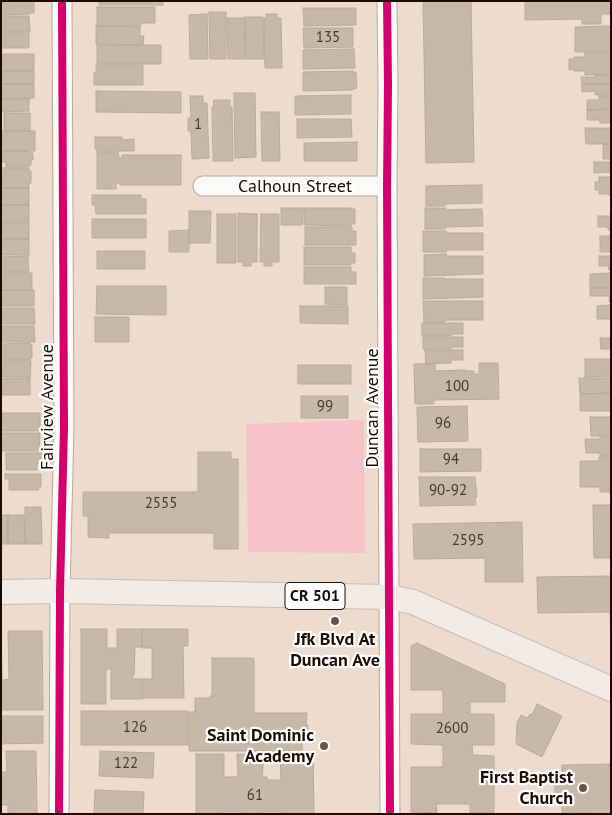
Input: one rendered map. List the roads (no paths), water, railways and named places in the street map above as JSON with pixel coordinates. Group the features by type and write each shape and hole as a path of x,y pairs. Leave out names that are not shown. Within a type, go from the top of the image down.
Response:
{"main road":[{"name":"CR 501","path":"1,592 390,597 413,602 611,688"}],"street":[{"name":"Fairview Avenue","path":"59,814 60,592 64,427 62,1"},
{"name":"Duncan Avenue","path":"387,1 390,814"},
{"name":"Calhoun Street","path":"203,186 387,186"}],"place":[{"name":"Jfk Blvd At Duncan Ave","path":"335,621"},
{"name":"Saint Dominic Academy","path":"324,746"},
{"name":"First Baptist Church","path":"583,788"}]}
